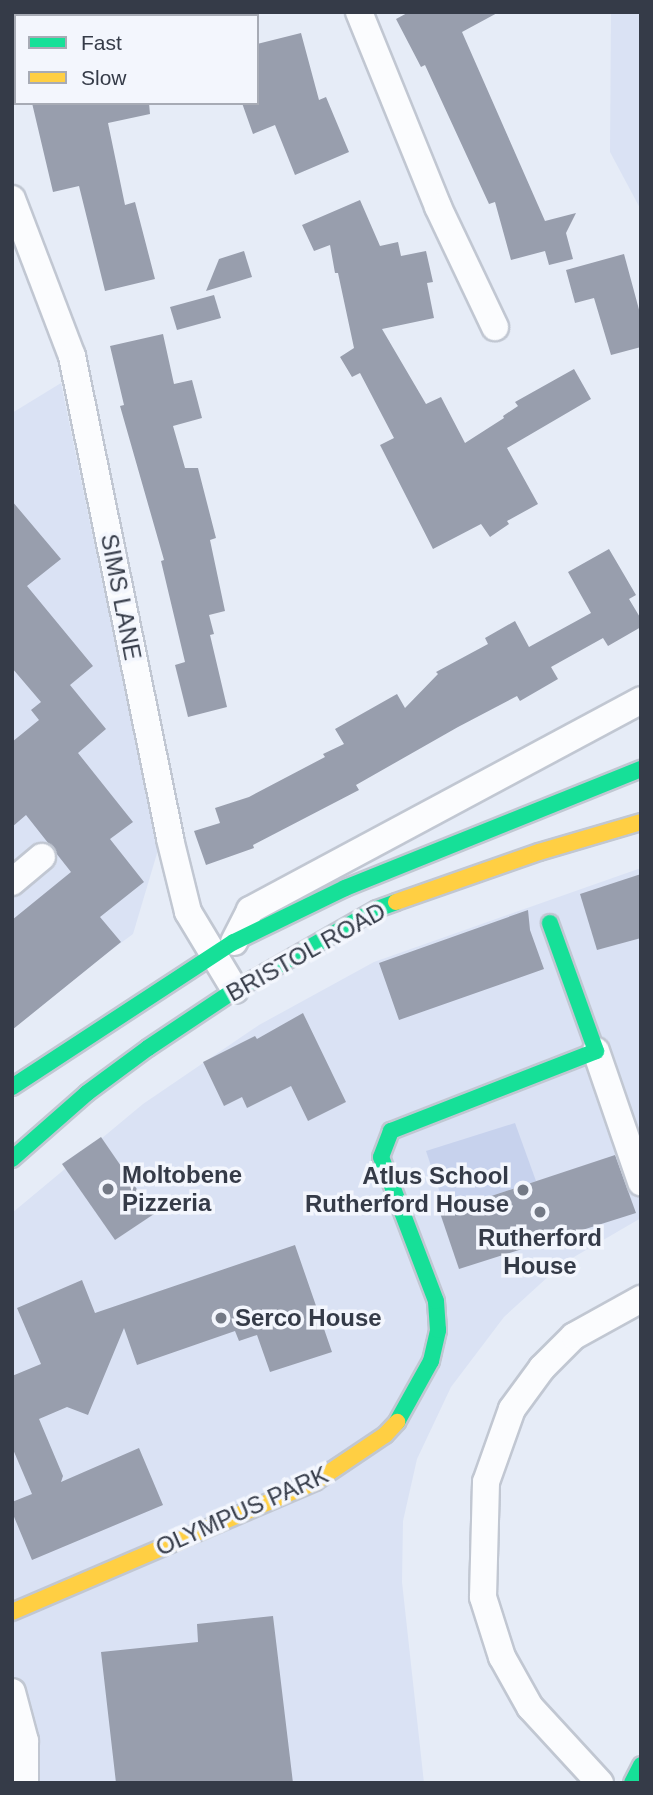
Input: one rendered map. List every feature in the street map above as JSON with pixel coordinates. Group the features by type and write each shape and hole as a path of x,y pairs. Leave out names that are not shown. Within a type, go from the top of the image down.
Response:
{"main road":[{"name":"BRISTOL ROAD","path":"12,1087 223,948 345,888 641,769"},
{"path":"600,786 641,776"},
{"name":"BRISTOL ROAD","path":"12,1159 87,1093 235,990 377,909 539,852 641,822"},
{"path":"550,923 596,1051"},
{"name":"OLYMPUS PARK","path":"12,1612 315,1482 385,1435 404,1413 419,1388 431,1361 438,1330 436,1301 381,1157 391,1131 596,1051"},
{"path":"12,1135 87,1093"},
{"path":"632,1783 641,1765"}],"street":[{"path":"130,14 148,12"},
{"path":"359,12 438,207 495,327"},
{"name":"SIMS LANE","path":"12,199 72,356 170,839 188,912 223,948 235,990"},
{"name":"BRISTOL ROAD","path":"223,948 250,910 641,700"},
{"path":"12,882 42,858"},
{"path":"596,1051 641,1182"},
{"path":"600,1783 530,1707 502,1657 483,1597 486,1482 512,1409 542,1368 574,1336 641,1299"},
{"path":"12,1692 25,1741 25,1783"}],"shaded area":[{"path":"611,12 641,12 641,210 610,152"},
{"path":"61,383 158,850 133,934 12,1023 12,413"},
{"path":"641,868 641,1218 562,1264 504,1317 451,1387 417,1459 403,1521 402,1582 424,1783 12,1783 12,1213 143,1104 259,1025 374,962"},
{"path":"515,1123 536,1181 446,1211 426,1151"}],"building":[{"path":"409,12 499,12 462,32 545,221 576,213 566,233 573,259 549,265 545,251 511,260 495,202 489,204 425,65 421,67 396,19"},
{"path":"301,33 319,100 326,97 349,152 295,175 275,125 253,134 243,105 259,105 259,44"},
{"path":"32,105 149,105 150,114 108,123 125,205 135,202 155,279 105,291 79,186 53,192"},
{"path":"360,200 380,246 398,242 401,256 426,251 433,282 427,283 434,318 382,329 426,404 441,397 465,443 504,418 503,416 518,406 515,402 574,369 591,399 507,448 538,504 507,521 509,524 490,537 481,524 433,549 380,445 394,438 360,373 352,377 340,357 354,348 330,245 314,251 302,225"},
{"path":"244,251 252,277 206,291 219,259"},
{"path":"624,254 641,317 641,347 611,355 594,298 575,303 566,270"},
{"path":"214,295 221,318 177,330 170,307"},
{"path":"163,334 174,384 192,380 202,418 173,426 185,468 198,468 216,538 210,540 225,611 209,615 214,634 210,635 227,707 188,717 175,665 185,662 161,561 164,560 120,406 124,405 110,346"},
{"path":"12,501 61,559 27,586 93,666 70,685 106,729 78,753 133,822 110,839 144,882 100,917 121,942 12,1030 12,920 71,872 26,815 12,827 12,742 39,720 31,710 41,702 12,668"},
{"path":"609,549 636,595 629,599 641,619 641,627 608,646 603,638 551,667 558,679 520,701 517,696 458,727 356,785 359,790 253,845 254,848 206,865 194,831 220,823 215,808 249,797 325,757 323,754 344,744 335,729 397,694 405,708 438,674 436,672 488,644 485,638 515,621 529,647 591,613 568,572"},
{"path":"641,874 641,938 597,950 580,894"},
{"path":"528,910 530,930 544,969 399,1020 379,963"},
{"path":"303,1013 346,1102 308,1121 291,1086 247,1108 242,1097 224,1106 203,1062 255,1036 257,1039"},
{"name":"Moltobene Pizzeria","path":"101,1137 154,1214 115,1240 62,1164"},
{"name":"Rutherford House","path":"615,1155 636,1213 459,1269 440,1213"},
{"path":"295,1245 332,1352 270,1372 257,1335 239,1341 235,1331 137,1365 124,1328 88,1415 67,1407 39,1419 63,1476 61,1482 139,1448 163,1505 32,1560 12,1512 12,1502 32,1494 12,1447 12,1376 41,1364 17,1308 82,1280 95,1313"},
{"path":"273,1616 293,1783 116,1783 101,1652 198,1642 197,1624"}],"traffic: fast":[{"path":"12,1087 234,942 345,888 641,769"},
{"path":"12,1159 87,1093 148,1048 235,990 377,909 396,902"},
{"path":"397,1422 431,1361 438,1330 436,1301 381,1157 391,1131 596,1051 550,923"},
{"path":"632,1783 641,1765"}],"traffic: slow":[{"path":"396,902 539,852 641,822"},
{"path":"12,1612 315,1482 385,1435 397,1422"}],"place":[{"name":"Moltobene Pizzeria","path":"108,1189"},
{"name":"Atlus School Rutherford House","path":"523,1190"},
{"name":"Rutherford House","path":"540,1212"},
{"name":"Serco House","path":"221,1318"}]}
